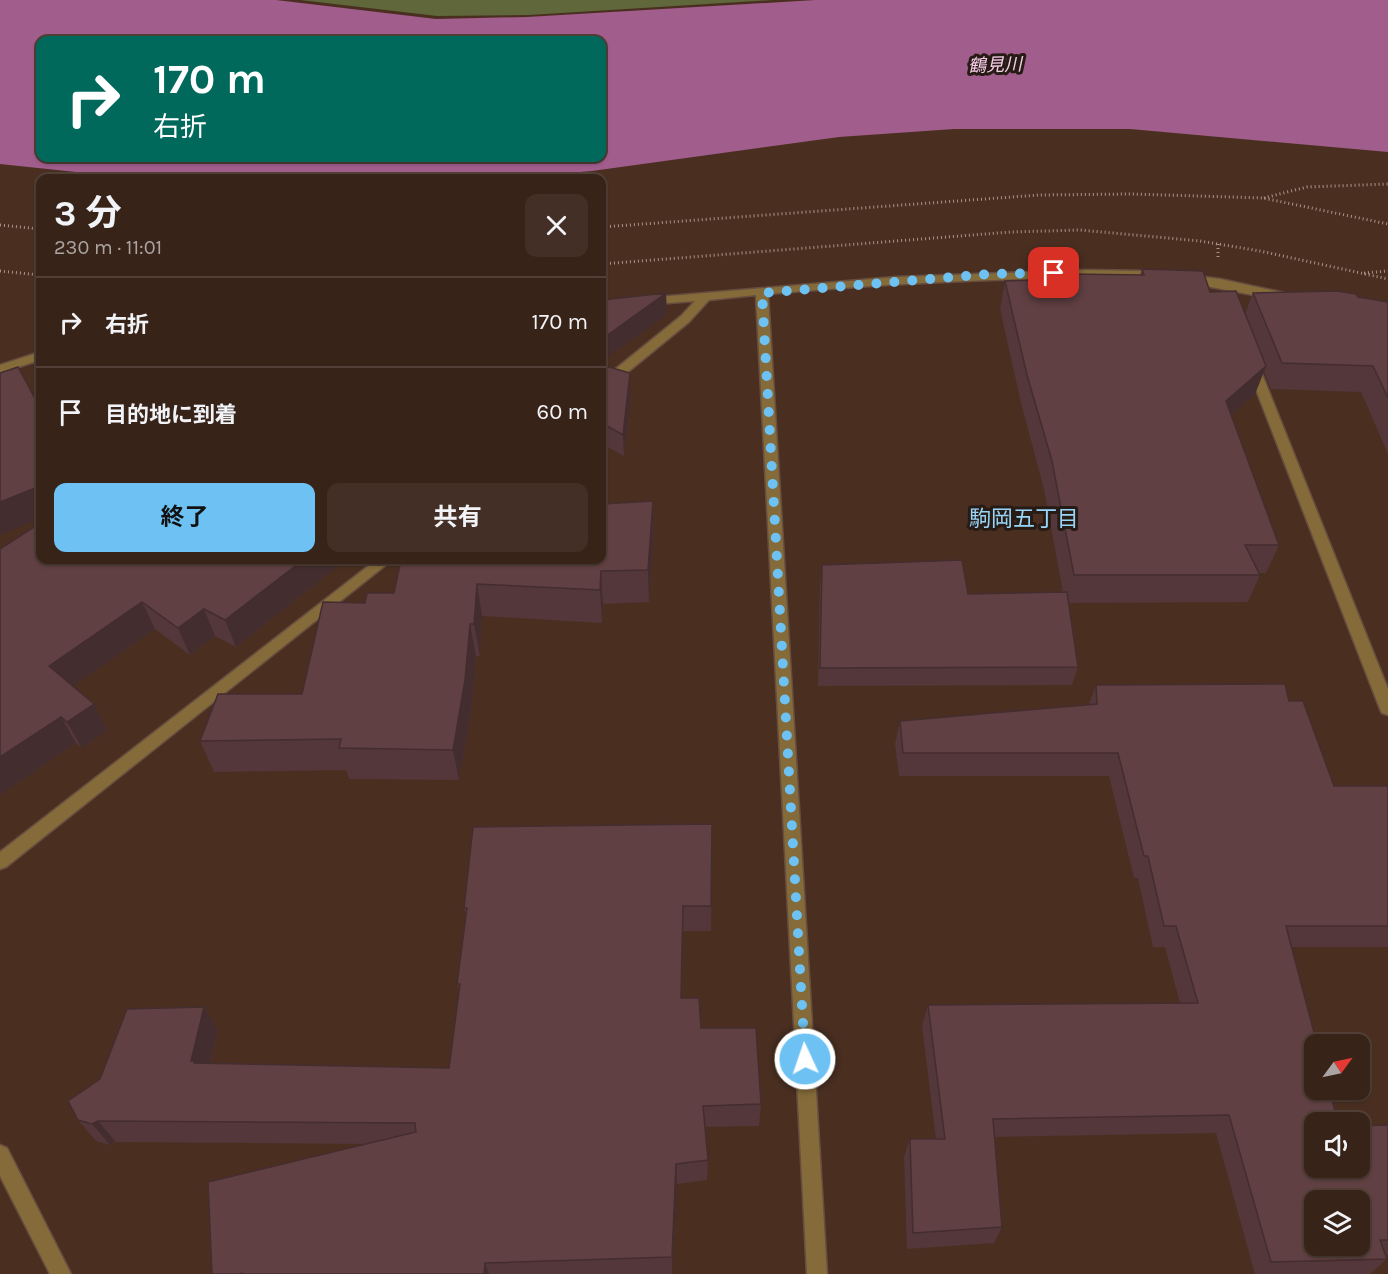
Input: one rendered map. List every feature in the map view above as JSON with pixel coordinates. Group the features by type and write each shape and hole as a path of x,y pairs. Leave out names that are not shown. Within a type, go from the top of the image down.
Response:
{"street":[{"path":"636,303 990,274 1156,276"},
{"path":"1177,278 1222,288 1296,299"},
{"path":"762,293 817,1274"},
{"path":"606,383 685,319 705,297"},
{"path":"1246,348 1388,709"},
{"path":"0,369 36,357"},
{"path":"0,862 380,564"},
{"path":"0,1155 61,1274"}],"path":[{"path":"1263,198 1279,191 1388,184"},
{"path":"606,227 1039,195 1132,194 1263,198 1388,224"},
{"path":"0,225 36,230"},
{"path":"606,264 1011,232 1080,230 1218,244 1388,279"},
{"path":"1218,244 1218,252"},
{"path":"0,271 36,274"},
{"path":"1360,273 1388,271"}],"green space":[{"path":"300,0 773,0 529,15 437,16"}],"water":[{"name":"鶴見川","path":"0,0 276,0 436,19 527,17 815,0 1388,0 1388,152 1130,129 954,129 839,137 556,174 110,174 0,164"}],"building":[{"path":"1142,269 1203,271 1210,292 1236,291 1266,366 1226,401 1279,545 1245,545 1260,575 1074,575 1052,461 1027,375 1005,281 1069,279 1068,274 1144,275"},
{"path":"1337,291 1388,302 1388,398 1373,366 1282,363 1253,293"},
{"path":"666,293 606,336 606,300"},
{"path":"18,367 36,401 36,488 0,502 0,373"},
{"path":"606,368 630,373 623,435 606,425"},
{"path":"653,501 648,570 601,571 600,590 477,584 474,624 470,624 465,680 453,750 339,748 341,739 200,741 218,694 302,694 323,602 365,603 367,593 394,593 400,564 606,564 606,504"},
{"path":"36,526 36,564 298,564 225,620 204,609 178,628 142,602 49,666 94,704 67,722 61,717 0,757 0,549"},
{"path":"962,560 968,594 1067,592 1078,667 820,668 822,565"},
{"path":"1285,684 1289,701 1303,701 1334,786 1388,786 1388,926 1286,926 1314,1034 1304,1034 1304,1100 1332,1100 1335,1112 1304,1112 1304,1178 1370,1178 1370,1126 1388,1125 1388,1240 1380,1240 1387,1259 1271,1262 1229,1115 993,1119 1002,1227 913,1233 910,1139 945,1139 928,1005 1198,1003 1176,926 1164,926 1148,856 1144,856 1118,753 903,753 900,721 1097,704 1096,685"},
{"path":"712,824 711,906 683,906 681,998 699,998 701,1028 756,1028 761,1104 703,1106 708,1160 676,1164 672,1257 485,1263 484,1274 212,1274 208,1182 416,1132 415,1123 98,1121 92,1124 78,1120 68,1101 100,1079 127,1009 204,1007 191,1061 194,1063 449,1068 460,984 457,984 467,908 464,908 473,827"}],"district":[{"name":"駒岡五丁目","path":"1024,518"}],"route":[{"path":"805,1059 762,293 990,274 1054,273"}]}
